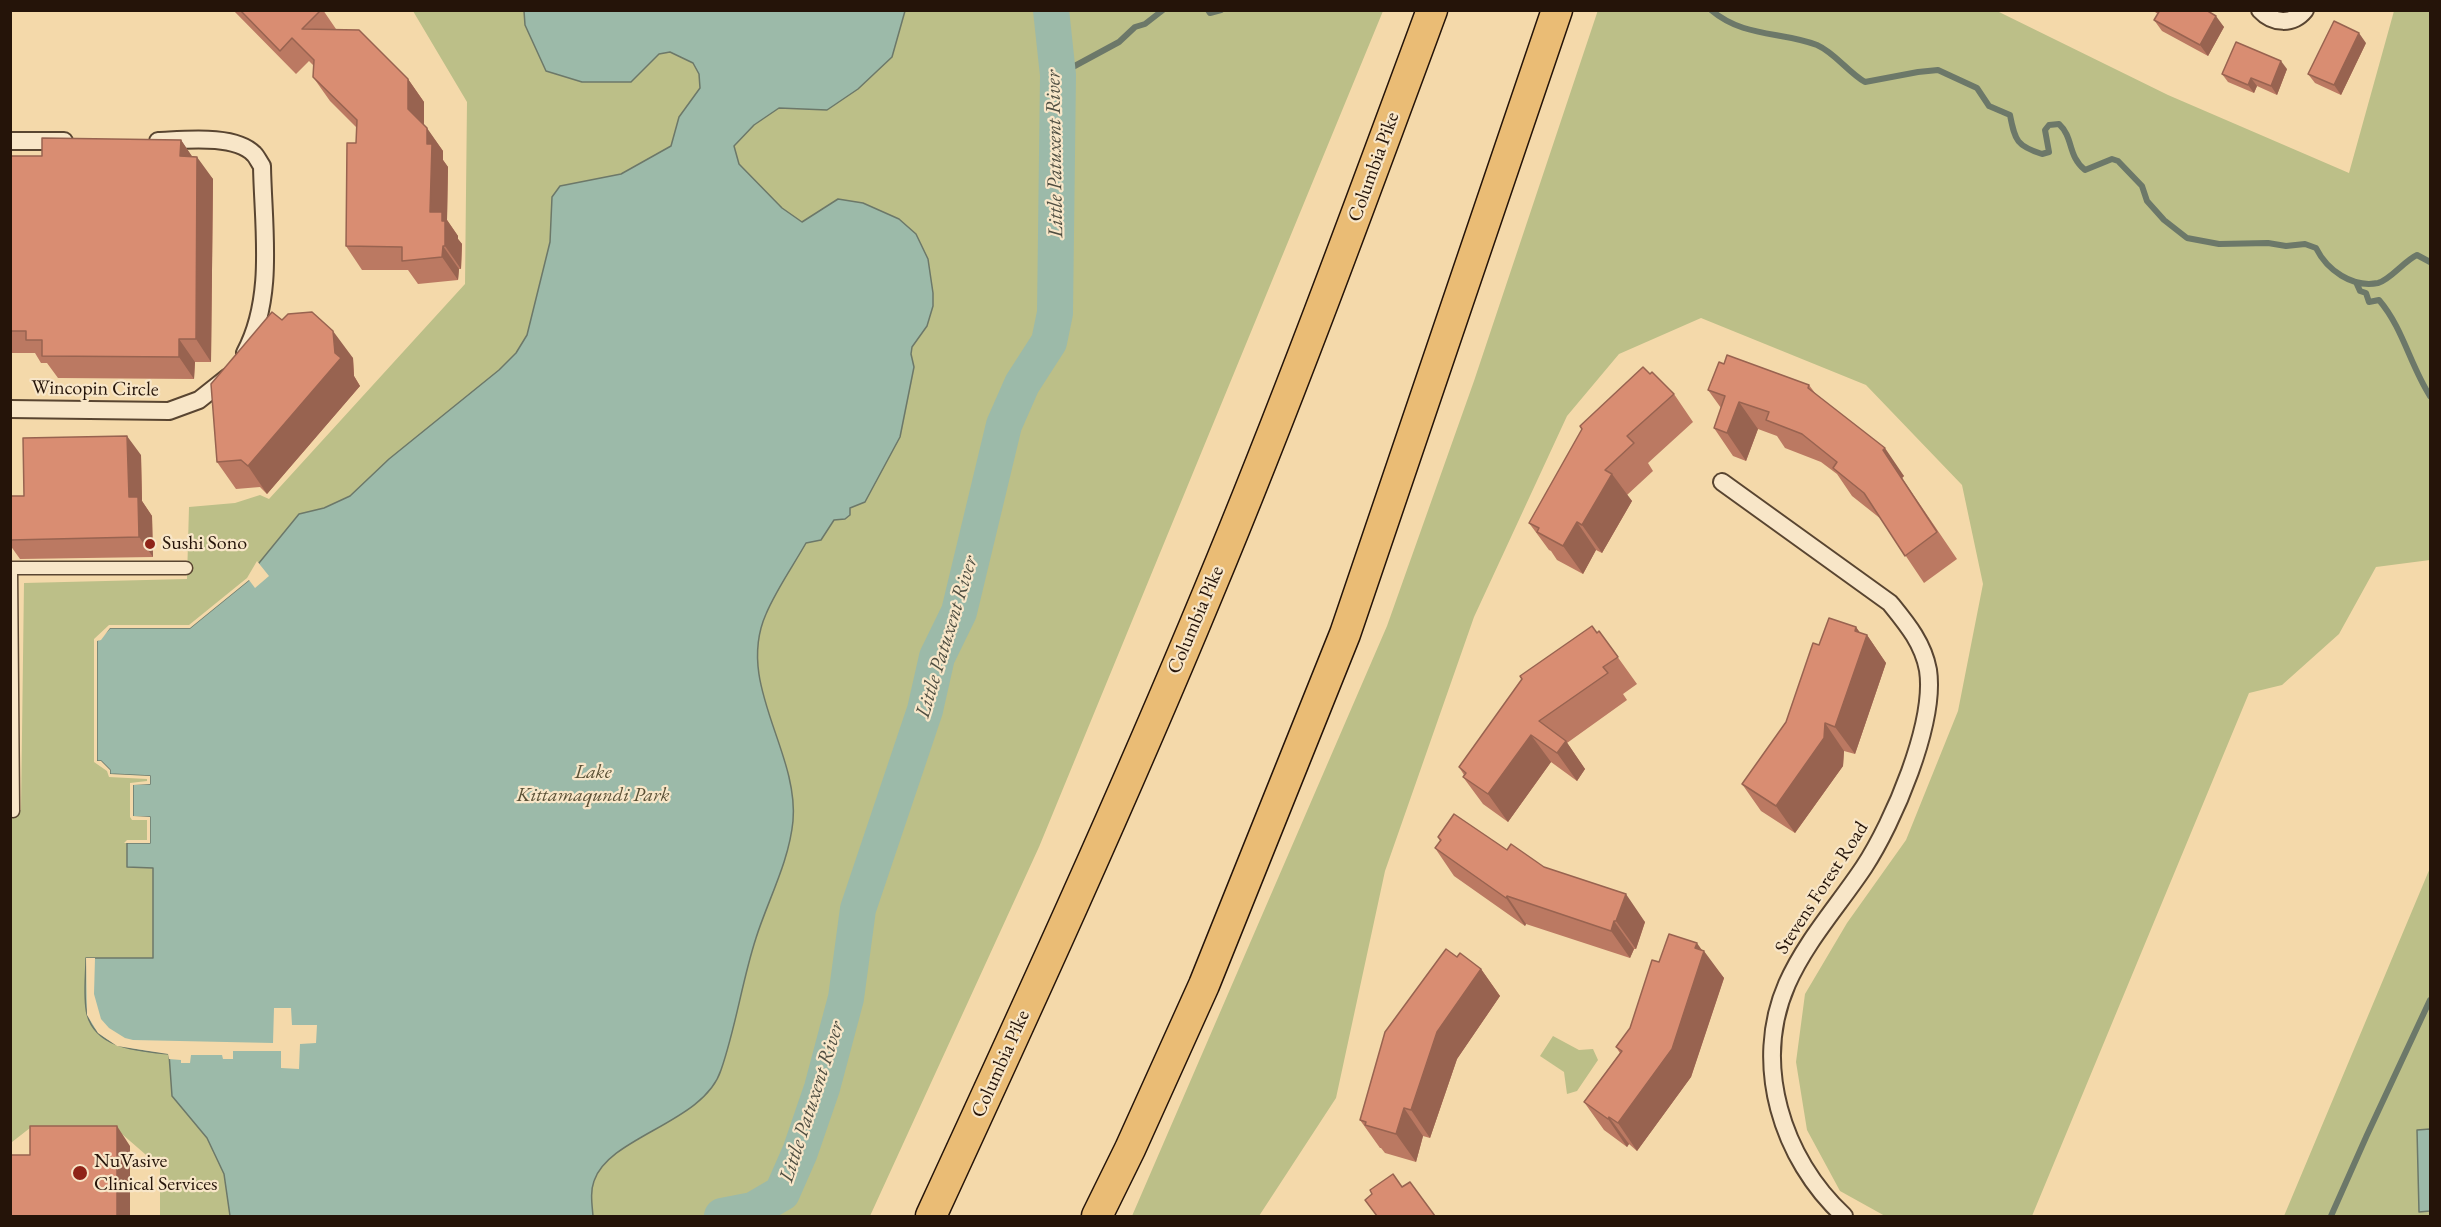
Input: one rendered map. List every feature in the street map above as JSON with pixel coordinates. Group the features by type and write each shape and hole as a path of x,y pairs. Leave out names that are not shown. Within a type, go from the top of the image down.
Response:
{"highway":[{"name":"Columbia Pike","path":"931,1216 1132,772 1213,580 1287,396 1432,10"},
{"path":"1097,1216 1204,985 1345,634 1557,10"}],"street":[{"path":"2260,10 2268,18 2287,21 2296,18 2305,10"},
{"name":"Wincopin Circle","path":"10,409 169,411 199,400 222,384 233,371 254,336 265,280 262,166 254,153 237,144 222,140 141,141"},
{"path":"10,141 85,141"},
{"name":"Stevens Forest Road","path":"1722,482 1890,603 1912,630 1928,671 1928,701 1919,740 1903,788 1866,865 1810,939 1786,985 1772,1046 1774,1094 1782,1122 1812,1180 1844,1216"},
{"path":"13,811 11,568 186,568"}],"green space":[{"path":"1598,10 1997,11 2168,95 2349,173 2394,11 2430,11 2430,560 2376,567 2339,634 2282,685 2249,693 2032,1216 1885,1216 1840,1191 1807,1130 1796,1062 1805,994 1847,923 1906,840 1958,711 1983,584 1962,485 1866,385 1701,318 1619,354 1567,416 1474,617 1385,871 1336,1098 1259,1216 1132,1216 1387,626 1474,381"},
{"name":"Lake Kittamaqundi Park","path":"413,11 1383,11 1039,847 870,1216 160,1216 160,1167 115,1128 30,1128 12,1142 11,1165 10,811 21,810 24,583 187,579 189,507 235,503 260,495 269,499 465,284 467,102"},
{"path":"2430,868 2430,1216 2284,1216"},
{"path":"1553,1036 1579,1050 1593,1049 1598,1060 1577,1091 1567,1094 1564,1072 1540,1056"}],"shaded area":[{"path":"524,11 905,11 892,57 858,89 827,110 779,108 754,125 734,146 739,164 782,208 802,222 838,199 863,203 899,219 916,234 928,259 933,306 927,326 912,347 914,367 900,437 865,502 850,508 850,515 845,519 834,520 821,540 806,543 766,614 759,640 758,666 770,718 787,769 792,795 793,821 783,866 751,954 726,1054 721,1070 711,1088 677,1117 636,1140 603,1165 593,1185 593,1216 230,1216 224,1174 207,1138 172,1096 169,1054 132,1049 109,1041 99,1035 87,1014 86,958 153,958 153,868 127,867 127,843 150,843 150,817 133,817 133,784 150,784 150,776 110,774 110,770 101,761 97,761 97,641 110,628 190,628 249,580 259,563 299,514 324,508 350,496 389,459 499,370 516,353 527,335 550,242 552,197 560,186 621,174 671,146 679,117 700,88 699,74 693,63 670,52 659,54 631,82 582,82 546,71 525,25"},
{"path":"2430,1129 2430,1211 2419,1212 2417,1130"}],"pier":[{"path":"257,561 269,576 255,588 249,580 190,628 110,628 101,640 97,641 97,761 101,761 110,770 110,774 150,776 150,784 133,785 133,816 150,817 150,843 124,843 127,840 147,840 147,820 132,820 130,817 130,783 147,781 147,779 109,777 107,771 94,762 94,639 109,625 189,625 247,578"},
{"path":"86,958 95,958 94,994 101,1019 109,1028 125,1038 273,1043 274,1008 291,1008 292,1025 317,1025 316,1043 300,1044 299,1069 281,1068 281,1051 233,1051 233,1059 223,1059 222,1055 191,1055 190,1063 181,1063 181,1060 169,1059 168,1054 117,1046 98,1033 87,1015"}],"building":[{"path":"240,10 321,10 302,29 359,30 408,79 408,109 427,128 427,144 432,144 430,212 442,212 442,221 445,221 445,246 443,246 442,257 402,261 402,247 346,246 347,143 356,143 357,120 313,77 314,60 292,38 280,51"},
{"path":"2160,10 2206,10 2216,16 2200,45 2154,20"},
{"path":"2334,21 2359,33 2334,85 2308,74"},
{"path":"2236,42 2281,61 2271,86 2251,78 2248,85 2222,74"},
{"path":"42,138 181,140 180,156 197,157 196,339 179,339 179,357 42,356 42,340 26,340 26,331 10,331 10,156 42,156"},
{"path":"272,312 282,320 288,314 312,312 333,331 335,353 341,358 248,466 241,460 217,462 211,384"},
{"path":"1727,355 1809,385 1808,388 1885,448 1883,450 1937,532 1905,556 1864,493 1833,468 1837,462 1802,434 1766,420 1769,412 1739,402 1727,433 1714,428 1725,396 1708,390 1719,362 1724,364"},
{"path":"1643,367 1650,374 1652,372 1674,394 1627,436 1634,443 1605,470 1612,474 1582,525 1577,522 1563,546 1537,532 1539,528 1529,523 1582,429 1580,426"},
{"path":"127,436 129,497 138,497 139,537 10,540 10,496 24,496 23,438"},
{"path":"1829,618 1856,627 1855,631 1867,635 1835,727 1825,723 1824,738 1776,806 1742,784 1786,722 1813,643 1819,645"},
{"path":"1592,626 1597,633 1599,631 1618,657 1603,667 1608,673 1539,721 1566,741 1557,753 1531,735 1488,794 1463,777 1466,773 1459,767 1522,679 1520,676"},
{"path":"1454,814 1507,850 1511,844 1544,867 1626,894 1611,931 1507,896 1506,898 1435,848 1441,840 1438,837"},
{"path":"1669,934 1697,943 1695,948 1704,951 1672,1049 1618,1123 1609,1117 1608,1119 1584,1102 1622,1051 1616,1047 1630,1028 1652,960 1659,962"},
{"path":"1446,949 1457,957 1460,953 1481,969 1437,1032 1411,1110 1404,1108 1396,1134 1365,1125 1366,1122 1360,1120 1385,1032"},
{"path":"30,1126 117,1126 117,1216 10,1216 10,1155 30,1155"},
{"path":"1393,1174 1402,1187 1410,1182 1435,1216 1377,1216 1365,1200 1372,1194 1370,1190"}],"waterway":[{"name":"Little Patuxent River","path":"722,1216 753,1210 782,1193 800,1152 822,1088 846,998 858,909 925,710 937,657 959,612 1004,425 1022,384 1049,342 1055,313 1058,75 1051,10"},
{"path":"1058,75 1119,42 1135,27 1145,24 1163,10"},
{"path":"1208,10 1210,13 1221,10"},
{"path":"1711,10 1724,19 1750,30 1817,45 1865,82 1938,70 1977,88 1989,106 2010,115 2018,141 2027,148 2042,154 2049,152 2045,130 2049,125 2059,124 2067,135 2075,158 2085,170 2112,159 2118,161 2142,186 2147,201 2164,220 2187,238 2219,244 2268,243 2286,246 2305,244 2316,248 2341,276 2368,284 2383,281 2417,255 2430,262"},
{"path":"2356,282 2360,291 2366,293 2369,302 2379,300 2387,311 2430,396"},
{"path":"2331,1216 2430,1000"}],"place":[{"name":"Sushi Sono","path":"150,544"},
{"name":"NuVasive Clinical Services","path":"80,1173"}]}
